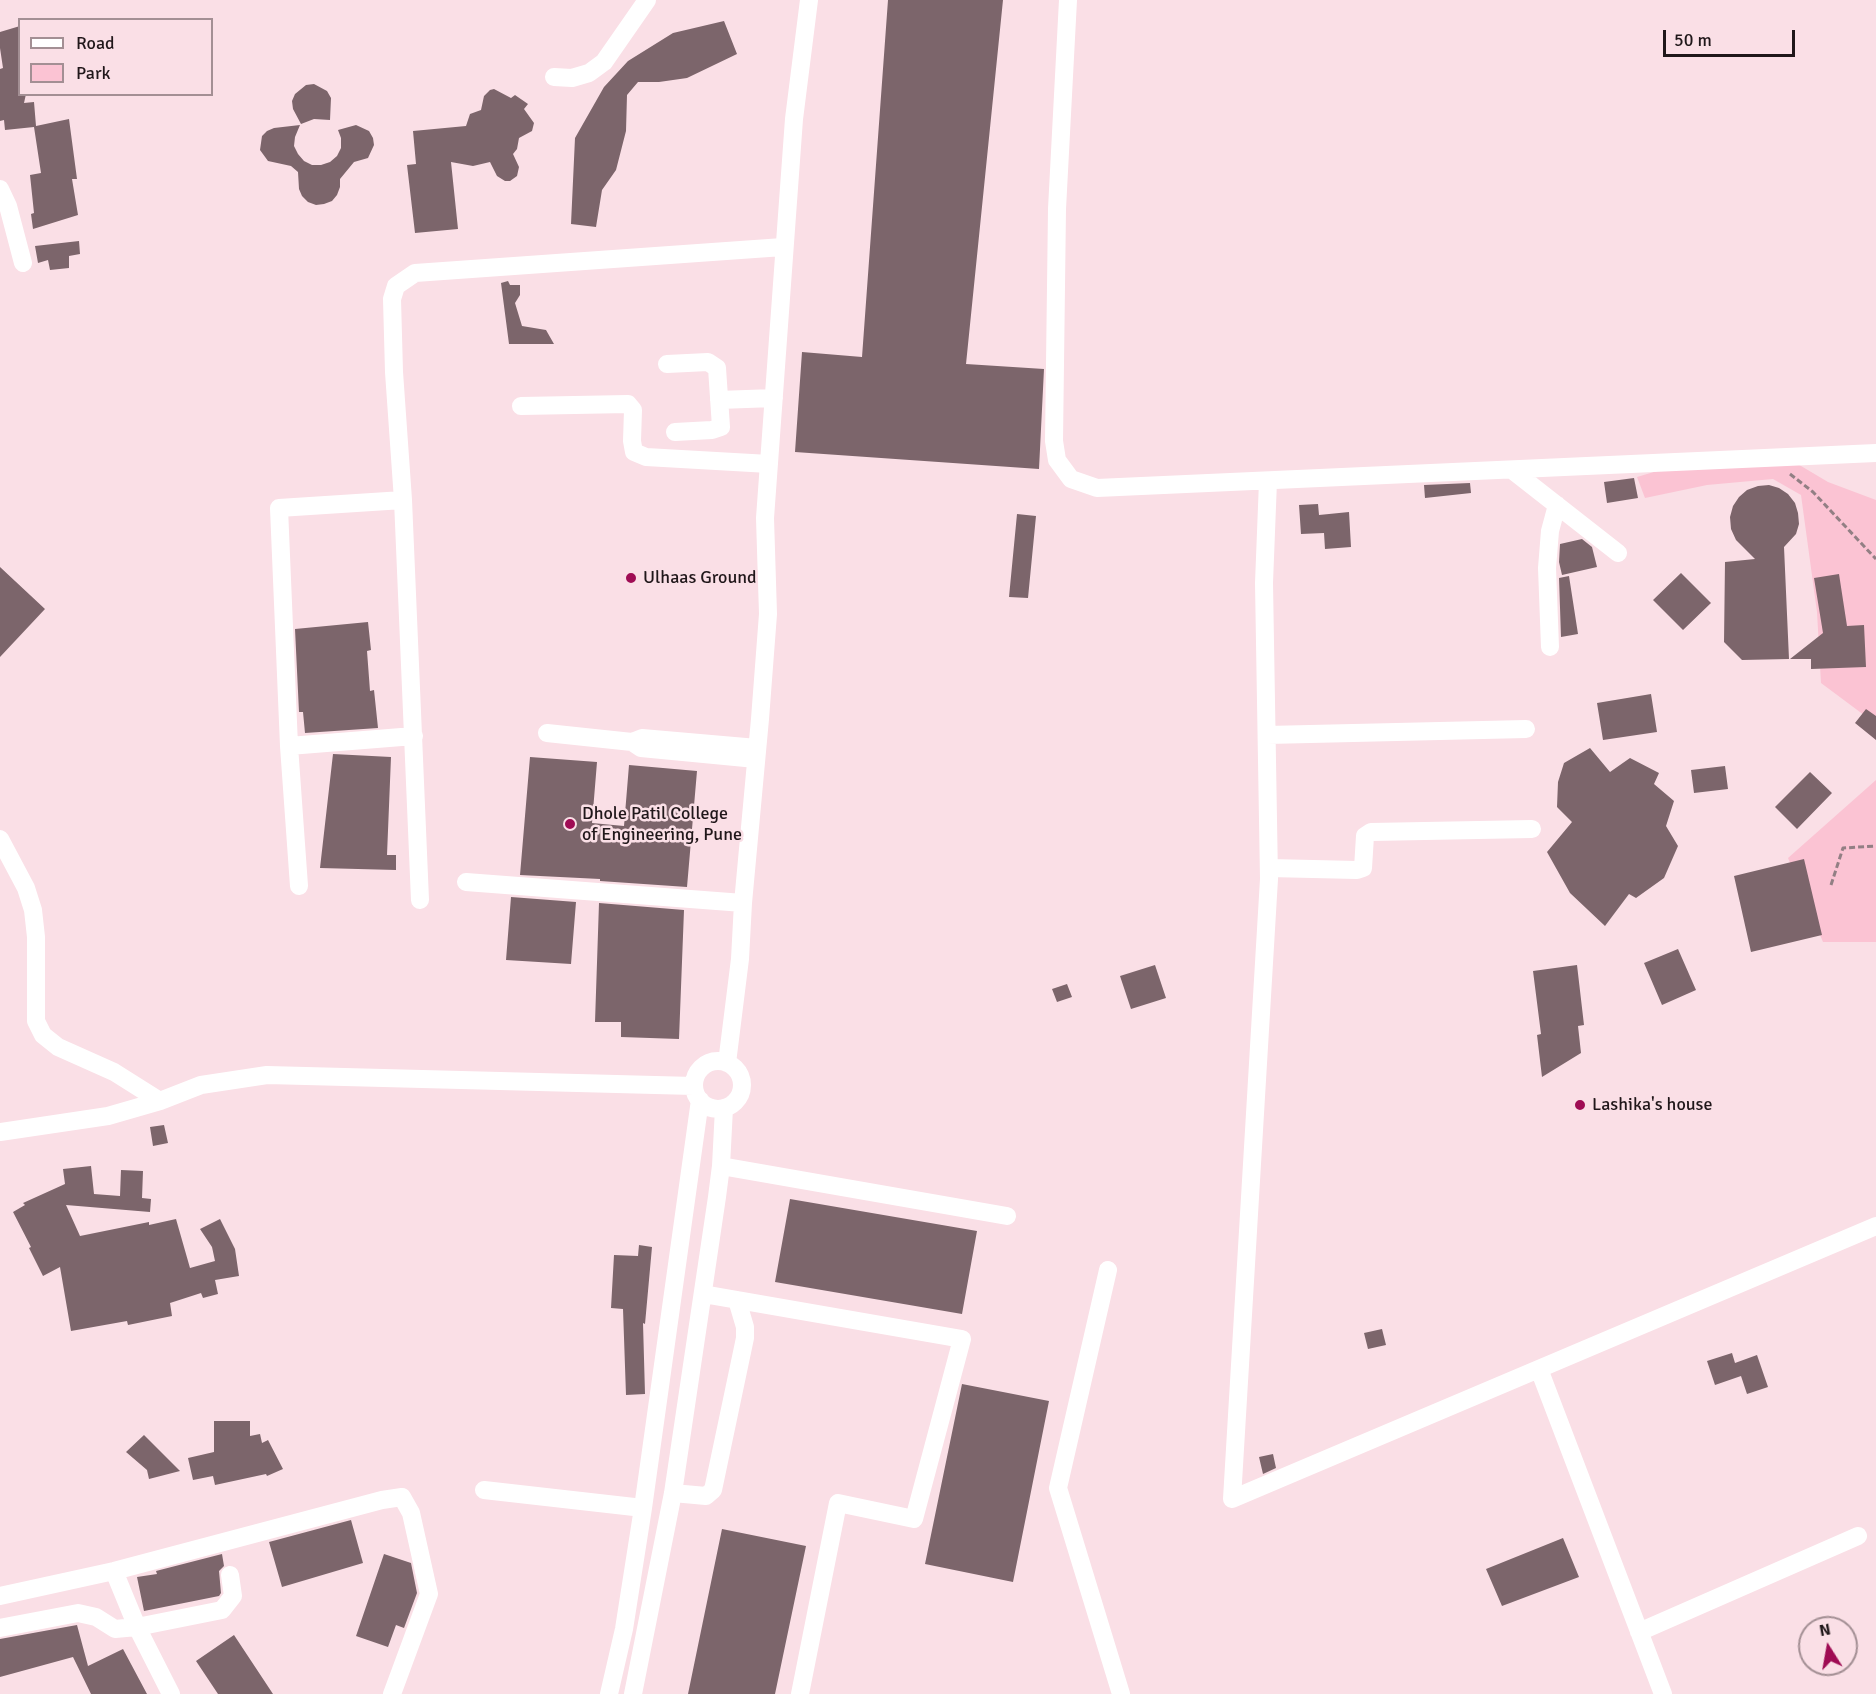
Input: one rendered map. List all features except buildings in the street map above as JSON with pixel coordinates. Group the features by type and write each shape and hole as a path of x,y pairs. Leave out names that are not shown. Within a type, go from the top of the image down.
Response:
{"street":[{"path":"554,77 572,78 589,73 604,62 647,0"},
{"path":"727,1063 740,960 768,614 765,518 783,247 794,119 809,0"},
{"path":"1068,0 1057,209 1054,441 1057,460 1071,478 1097,488 1876,453"},
{"path":"0,189 8,206 23,263"},
{"path":"420,900 403,500 394,372 392,299 396,286 415,273 783,247"},
{"path":"667,364 708,362 717,368 721,427 717,430 675,432"},
{"path":"719,400 774,398"},
{"path":"521,406 628,404 633,410 634,452 646,457 769,464"},
{"path":"717,430 717,462"},
{"path":"1512,470 1618,553"},
{"path":"1268,481 1264,583 1269,868 1232,1498 1876,1226"},
{"path":"299,886 289,746 279,508 403,500"},
{"path":"1550,647 1546,568 1550,531 1557,505"},
{"path":"1267,735 1526,729"},
{"path":"547,733 632,742 641,748 757,754"},
{"path":"289,746 414,736"},
{"path":"1269,868 1356,870 1363,868 1365,836 1371,832 1532,828"},
{"path":"0,839 26,888 33,910 36,937 36,1021 43,1035 58,1047 114,1072 160,1101"},
{"path":"466,882 743,903"},
{"path":"0,1132 108,1116 160,1101 201,1085 267,1075 697,1093 713,1108 724,1108 735,1102 742,1088 739,1072 727,1063 711,1062 699,1071 697,1093 643,1508 624,1629 609,1694"},
{"path":"633,1694 673,1492 721,1166 724,1108"},
{"path":"721,1166 1007,1216"},
{"path":"1108,1270 1058,1488 1121,1694"},
{"path":"703,1294 962,1339 914,1519 838,1503 800,1694"},
{"path":"673,1492 706,1496 713,1490 745,1338 745,1327 737,1300"},
{"path":"1539,1369 1663,1694"},
{"path":"484,1490 643,1508"},
{"path":"0,1596 114,1571 382,1500 402,1497 411,1513 429,1594 392,1694"},
{"path":"1640,1632 1858,1536"},
{"path":"114,1571 137,1627 171,1694"},
{"path":"0,1628 78,1613 96,1617 115,1629 137,1627 222,1610 233,1596 230,1575"}],"path":[{"path":"1785,470 1814,492 1876,559"},
{"path":"1831,885 1843,848 1876,846"}],"green space":[{"path":"1796,463 1828,482 1876,500 1876,724 1821,683 1817,612 1801,495 1773,479 1707,485 1645,498 1637,477 1674,466"},
{"path":"1876,780 1876,942 1823,942 1788,858"}],"place":[{"name":"Ulhaas Ground","path":"631,578"},
{"name":"Dhole Patil College of Engineering, Pune","path":"570,824"},
{"name":"Lashika's house","path":"1580,1105"}]}
